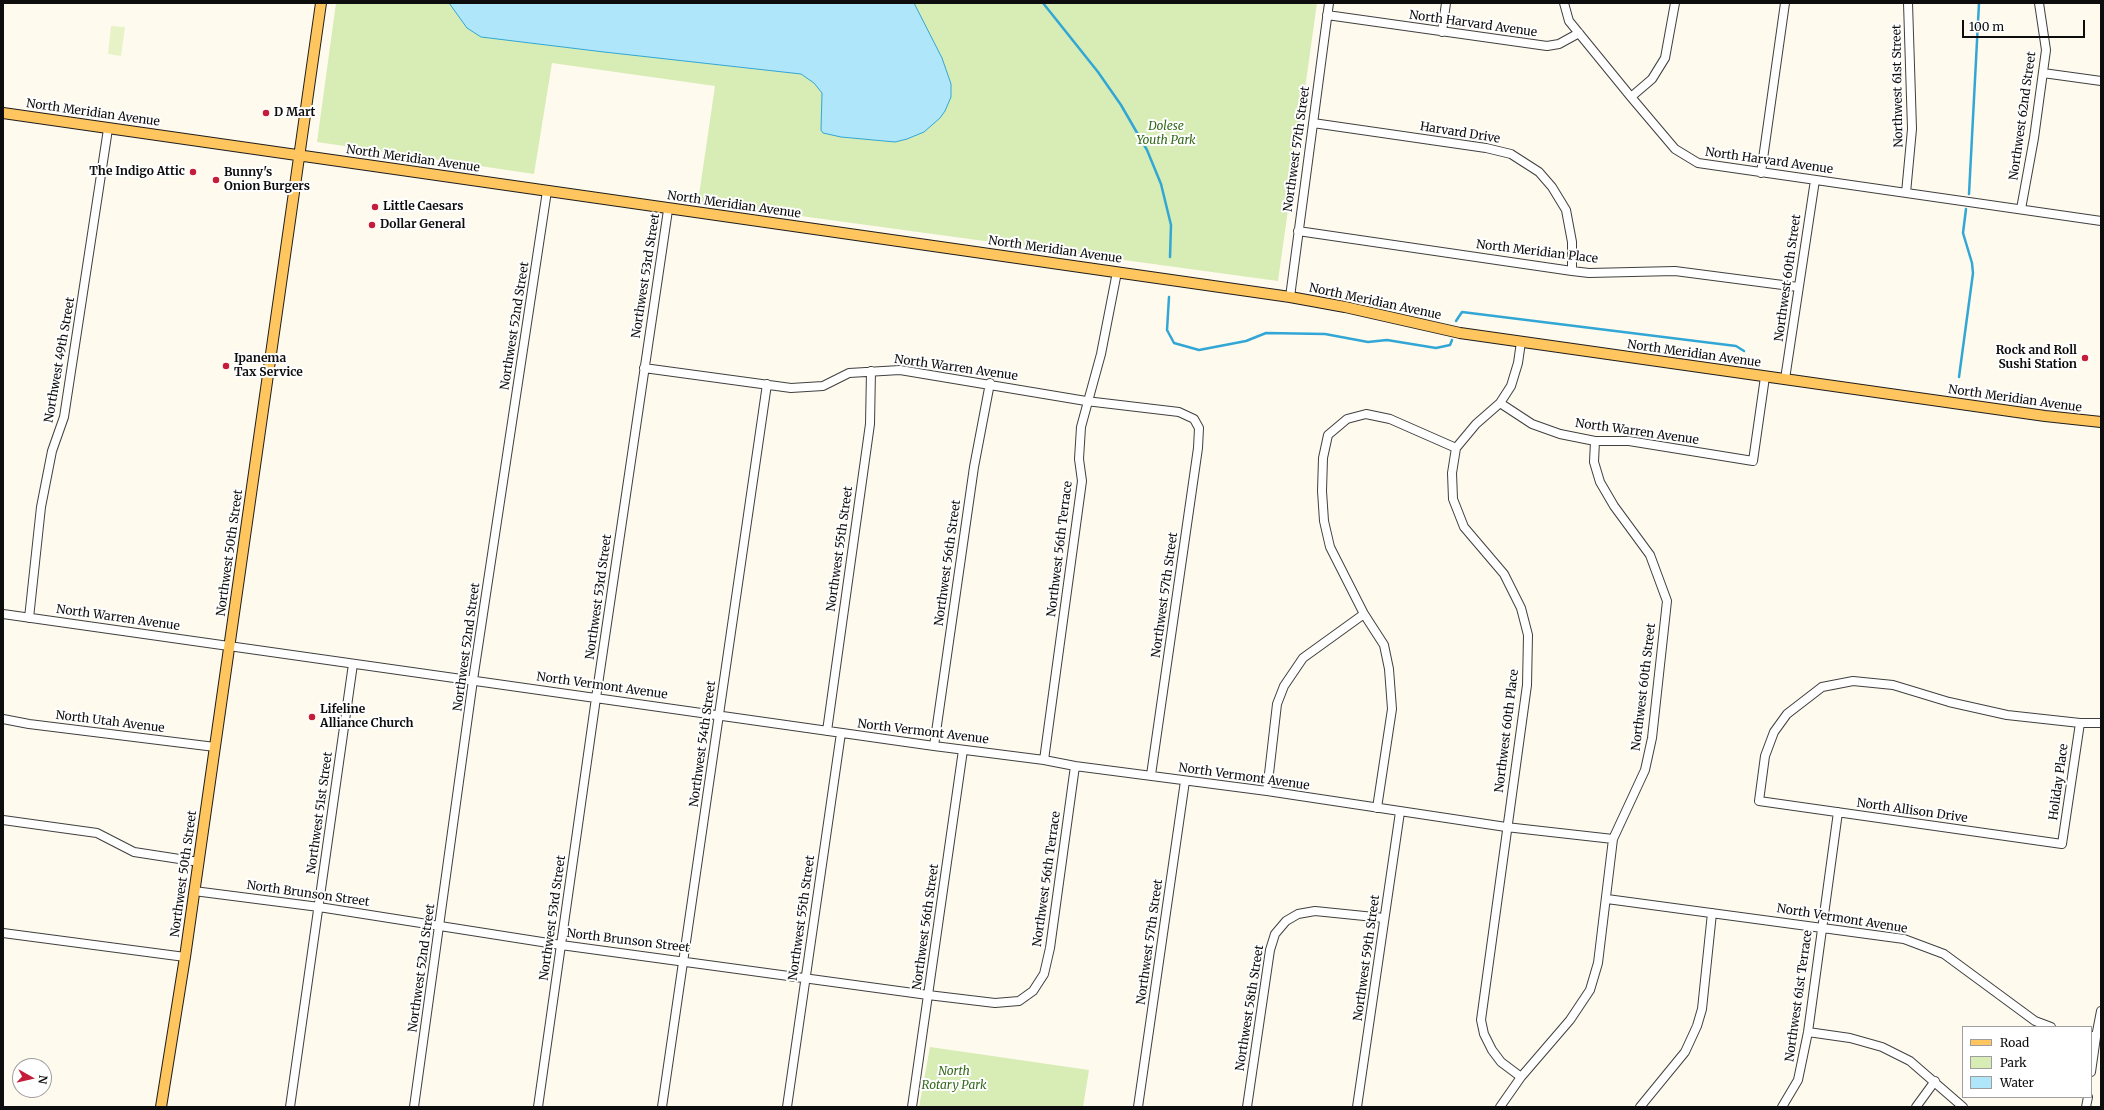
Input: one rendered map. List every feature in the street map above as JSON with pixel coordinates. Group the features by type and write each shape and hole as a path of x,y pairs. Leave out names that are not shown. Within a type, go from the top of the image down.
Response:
{"main road":[{"name":"Northwest 50th Street","path":"161,1107 199,862 321,3"},
{"name":"North Meridian Avenue","path":"3,113 547,191 668,210 1290,297 1345,307 1460,333 1785,380 2101,422"}],"street":[{"name":"Northwest 57th Street","path":"1290,297 1329,3"},
{"path":"1442,32 1446,3"},
{"path":"1564,3 1568,21 1579,33"},
{"path":"1631,98 1652,80 1665,58 1675,3"},
{"path":"1761,172 1785,3"},
{"name":"Northwest 61st Street","path":"1906,193 1912,122 1908,3"},
{"name":"Northwest 62nd Street","path":"2021,209 2044,73 2045,38 2040,3"},
{"name":"North Harvard Avenue","path":"1327,16 1547,46 1559,44 1579,33 1631,98 1675,149 1690,159 1707,165 2101,221"},
{"path":"2044,73 2101,81"},
{"name":"Harvard Drive","path":"1313,123 1486,148 1511,154 1539,172 1552,187 1566,210 1572,242 1572,271"},
{"name":"Northwest 49th Street","path":"29,618 41,507 52,452 64,417 108,129"},
{"name":"Northwest 60th Street","path":"1785,380 1815,180"},
{"name":"Northwest 52nd Street","path":"414,1107 474,680 547,191"},
{"name":"Northwest 53rd Street","path":"538,1107 596,698 668,210"},
{"name":"North Meridian Place","path":"1298,231 1589,273 1675,271 1798,287"},
{"name":"Northwest 56th Terrace","path":"1044,760 1078,518 1082,481 1079,459 1081,427 1086,401 1101,354 1116,272"},
{"path":"1377,808 1392,709 1389,669 1384,645 1364,614 1330,547 1324,521 1322,491 1322,458 1328,435 1347,419 1366,414 1390,420 1456,448 1476,424 1500,403 1511,386 1518,363 1521,342"},
{"name":"North Warren Avenue","path":"644,368 791,388 823,386 849,373 900,370 990,383 1086,401 1179,412 1194,419"},
{"name":"Northwest 55th Street","path":"827,731 870,424 870,371"},
{"name":"North Warren Avenue","path":"1500,403 1532,424 1560,434 1595,441 1629,441 1753,461 1765,377"},
{"name":"Northwest 56th Street","path":"934,746 974,467 990,383"},
{"name":"Northwest 54th Street","path":"662,1107 767,384"},
{"name":"Northwest 57th Street","path":"1151,775 1198,448 1199,428 1194,419"},
{"name":"Northwest 60th Street","path":"1500,1107 1521,1077 1570,1020 1590,990 1598,963 1607,899 1613,839 1645,770 1652,738 1667,600 1650,554 1614,506 1600,482 1594,462 1595,441"},
{"name":"Northwest 60th Place","path":"1456,448 1452,473 1453,499 1464,527 1504,574 1521,608 1528,635 1527,685 1506,827 1481,1020 1484,1034 1492,1050 1501,1062 1521,1077"},
{"name":"North Warren Avenue","path":"3,614 230,646"},
{"path":"1267,791 1277,704 1284,686 1303,658 1364,614"},
{"name":"North Vermont Avenue","path":"230,646 841,733 1044,760 1075,766 1267,791 1506,827 1613,839"},
{"name":"Northwest 51st Street","path":"290,1107 353,664"},
{"name":"North Allison Drive","path":"2062,844 1759,801 1765,756 1774,732 1787,714 1822,687 1854,680 1893,685 1949,702 2007,715 2080,723"},
{"name":"North Utah Avenue","path":"3,718 29,724 215,747"},
{"path":"2080,723 2101,723"},
{"name":"Holiday Place","path":"2062,844 2080,723"},
{"name":"Northwest 55th Street","path":"787,1107 841,733"},
{"name":"Northwest 56th Street","path":"912,1107 963,750"},
{"name":"Northwest 56th Terrace","path":"1033,991 1044,974 1050,948 1075,766"},
{"name":"Northwest 57th Street","path":"1138,1107 1185,781"},
{"name":"Northwest 59th Street","path":"1357,1107 1400,812"},
{"name":"Northwest 61st Terrace","path":"1782,1107 1798,1080 1808,1032 1838,812"},
{"path":"3,820 97,833 134,852 199,862"},
{"name":"North Brunson Street","path":"194,891 319,907 561,945 684,960 928,995 995,1003 1020,1001 1033,991"},
{"name":"North Vermont Avenue","path":"1607,899 1904,939 1944,954 2034,1021 2048,1026"},
{"name":"Northwest 58th Street","path":"1247,1107 1270,950 1275,934 1286,921 1298,914 1315,911 1384,918"},
{"path":"1640,1107 1685,1052 1697,1026 1702,1009 1712,913"},
{"path":"3,933 185,958"},
{"path":"2092,1054 2093,1037 2101,1011"},
{"path":"1808,1032 1850,1038 1882,1047 1910,1061 1935,1081 1963,1107"},
{"path":"1916,1107 1935,1081"}],"green space":[{"name":"Dolese Youth Park","path":"336,3 1317,3 1278,281 698,202 715,86 552,63 534,174 317,142"},
{"path":"111,26 125,27 121,56 108,54"},
{"name":"North Rotary Park","path":"930,1047 1089,1070 1083,1107 919,1107"}],"water":[{"path":"449,3 914,3 942,58 951,84 951,97 940,118 924,132 907,139 895,142 841,137 823,133 821,130 822,93 814,83 801,74 481,37 467,28"}],"waterway":[{"path":"1043,3 1098,72 1121,105 1147,150 1161,184 1171,225 1170,257"},
{"path":"1969,194 1979,3"},
{"path":"1959,377 1973,273 1972,263 1963,233 1966,209"},
{"path":"1169,297 1167,330 1174,343 1199,350 1246,341 1266,333 1325,334 1368,342 1387,340 1436,348 1450,345 1452,340"},
{"path":"1456,321 1462,312 1736,346 1744,351"}],"place":[{"name":"D Mart","path":"266,113"},
{"name":"The Indigo Attic","path":"193,172"},
{"name":"Bunny's Onion Burgers","path":"216,180"},
{"name":"Little Caesars","path":"375,207"},
{"name":"Dollar General","path":"372,225"},
{"name":"Rock and Roll Sushi Station","path":"2085,358"},
{"name":"Ipanema Tax Service","path":"226,366"},
{"name":"Lifeline Alliance Church","path":"312,717"}]}
